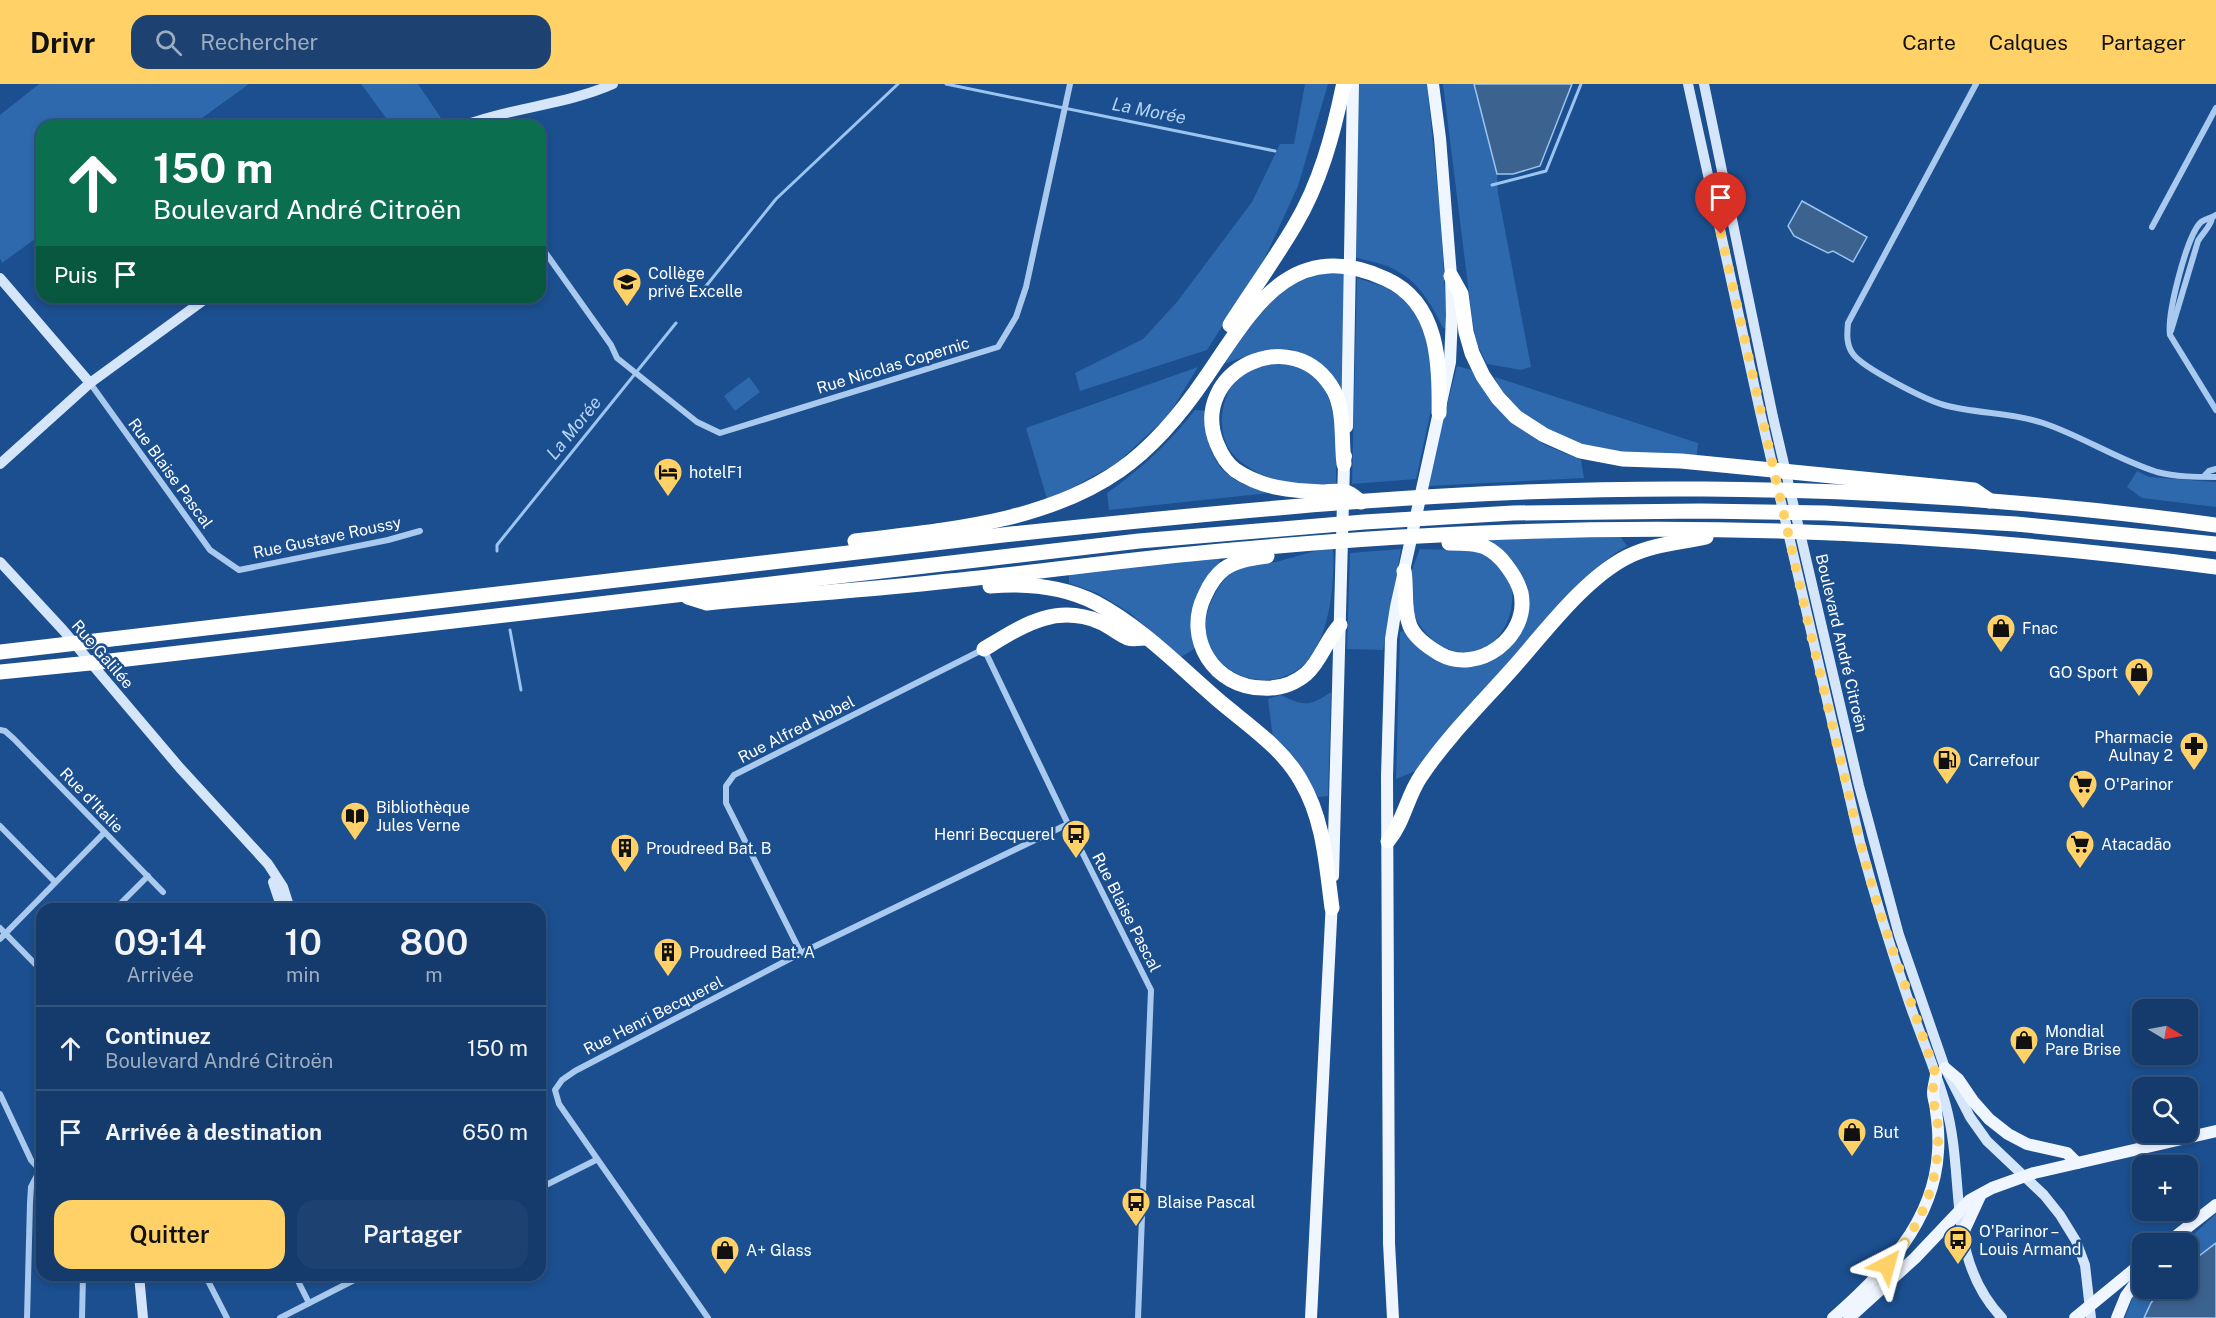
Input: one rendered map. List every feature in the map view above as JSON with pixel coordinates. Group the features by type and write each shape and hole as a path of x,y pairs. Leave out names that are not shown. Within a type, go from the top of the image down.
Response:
{"highway":[{"path":"1206,378 1208,362 1296,224 1316,182 1332,139 1342,87 1345,84"},
{"path":"769,561 782,550 991,522 1030,512 1076,494 1120,470 1157,437 1206,378 1246,318 1271,291 1295,275 1324,266 1343,265 1367,270 1391,281 1412,298 1427,319 1438,361 1439,413"},
{"path":"1451,276 1461,294 1466,332 1472,353 1483,376 1498,398 1516,417 1544,435 1580,451 1622,459 1693,462 1974,490 1990,501"},
{"path":"1344,464 1338,402 1323,375 1309,365 1287,357 1266,356 1239,369 1223,385 1214,408 1212,434 1220,452 1235,470 1260,483 1278,488 1346,492 1361,502"},
{"path":"0,652 101,642 769,561 1142,520 1361,502 1533,493 1702,489 1809,491 2086,509 2216,525"},
{"path":"0,672 1139,541 1364,522 1513,513 1701,511 1825,513 2016,524 2216,544"},
{"path":"1388,841 1397,830 1420,777 1444,745 1593,580 1626,557 1659,545 1705,537 1715,529"},
{"path":"683,595 707,603 949,582 1222,550 1436,535 1592,530 1715,529 1964,540 2129,555 2216,567"},
{"path":"1405,568 1406,611 1410,627 1426,646 1445,657 1468,660 1491,654 1509,639 1519,617 1521,595 1515,576 1502,559 1485,547 1448,542 1436,535"},
{"path":"1282,546 1273,555 1243,560 1224,569 1210,585 1200,605 1197,628 1202,648 1212,665 1231,681 1253,688 1275,688 1291,684 1306,674 1340,625"},
{"path":"949,582 971,587 1033,585 1061,590 1095,602 1146,638 1278,751 1301,780 1315,808 1321,828 1332,908"},
{"path":"984,649 1026,623 1055,615 1086,617 1102,623 1129,639 1146,638"}],"main road":[{"path":"480,120 565,99 613,84"},
{"path":"1311,1318 1332,908 1344,464 1347,452 1353,84"},
{"path":"1393,1318 1389,1243 1387,776 1391,639 1450,362 1452,315 1440,138 1433,84"},
{"name":"Boulevard André Citroën","path":"1688,84 1838,756 1878,907 1940,1071 1981,1133 2025,1176 2060,1215 2076,1242 2085,1265 2090,1313"},
{"name":"Boulevard André Citroën","path":"1704,85 1773,417 1873,844 1940,1071 1953,1144 1962,1235 1968,1260 1975,1280 1988,1304 2002,1318"},
{"path":"0,278 90,383"},
{"path":"0,465 90,383 200,303"},
{"name":"Rue Galilée","path":"0,562 63,630 180,768 268,864"},
{"path":"268,864 280,903"},
{"path":"268,864 283,887 288,903"},
{"path":"1833,1318 1897,1254 1910,1236 1928,1200 1936,1173 1938,1151 1938,1128 1932,1094 1940,1071 1958,1078 1973,1101 1989,1119 2008,1134 2027,1144 2067,1153 2077,1163"},
{"path":"1849,1318 1915,1258 1959,1210 1980,1195 2025,1176 2216,1131"},
{"path":"1962,1235 1971,1213 1979,1202 1980,1195"},
{"path":"2180,1233 2216,1205"},
{"path":"2075,1318 2090,1313 2132,1273"},
{"path":"140,1281 143,1318"},
{"path":"2117,1318 2132,1288"}],"street":[{"name":"Rue Nicolas Copernic","path":"546,253 618,358 697,422 720,433 998,347 1016,317 1026,286 1070,84"},
{"path":"1976,84 1848,323 1847,338 1852,353 1860,362 1918,394 1944,405 2000,412 2044,423 2157,472 2184,477 2205,475 2216,477"},
{"path":"2152,227 2216,108"},
{"path":"2214,216 2212,223 2198,241 2170,335 2216,410"},
{"name":"Rue Blaise Pascal","path":"90,383 210,550 240,570"},
{"path":"2205,475 2216,469"},
{"name":"Rue Gustave Roussy","path":"240,570 388,540 420,531"},
{"name":"Rue Blaise Pascal","path":"984,649 1068,825 1151,990 1138,1318"},
{"name":"Rue Alfred Nobel","path":"801,953 726,803 726,786 734,775 984,649"},
{"name":"Rue d'Italie","path":"0,729 14,739 163,892"},
{"path":"0,825 55,882"},
{"name":"Rue Henri Becquerel","path":"596,1160 559,1104 555,1090 562,1080 575,1071 801,953 1068,825"},
{"path":"36,965 2,934 104,833"},
{"path":"121,903 148,876"},
{"path":"0,1094 31,1160 36,1164"},
{"path":"546,1185 596,1160 708,1318"},
{"path":"27,1318 31,1187 36,1178"},
{"path":"82,1318 83,1281"},
{"path":"208,1281 227,1318"},
{"path":"298,1281 309,1303"},
{"path":"280,1318 352,1281"}],"shaded area":[{"path":"39,84 249,84 199,120 36,120 36,238 2,263 0,258 0,115"},
{"path":"361,84 418,84 442,120 388,120"},
{"path":"1305,84 1328,84 1298,186 1262,264 1207,350 1080,391 1075,373 1143,339 1177,302 1252,202 1280,144 1294,144"},
{"path":"1358,84 1427,84 1441,222 1447,328 1443,328 1425,297 1407,277 1389,267 1354,257"},
{"path":"1443,84 1474,84 1497,174 1498,193 1531,367 1521,370 1487,364 1477,344"},
{"path":"1474,84 1572,84 1540,166 1513,174 1497,174"},
{"path":"1802,201 1867,237 1853,262 1833,251 1828,253 1794,236 1788,226"},
{"path":"1325,273 1345,273 1341,395 1327,371 1314,360 1290,349 1262,351 1224,364 1255,320 1273,300 1294,284"},
{"path":"1357,278 1385,287 1410,302 1425,327 1433,373 1434,396 1416,479 1352,484"},
{"path":"1267,363 1287,363 1307,371 1320,382 1328,396 1335,431 1336,484 1304,484 1271,478 1248,467 1230,451 1222,428 1227,395 1242,376"},
{"path":"1457,366 1472,370 1512,422 1543,444 1581,460 1584,478 1429,486"},
{"path":"1198,367 1168,416 1117,463 1047,499 1026,428"},
{"path":"749,377 760,392 735,411 724,396"},
{"path":"1495,377 1698,443 1697,455 1623,452 1575,443 1552,434 1531,421 1504,395"},
{"path":"1195,410 1207,411 1206,431 1211,451 1215,460 1228,475 1246,486 1278,492 1109,510 1107,493 1154,455"},
{"path":"2137,471 2149,477 2216,482 2216,507 2142,498 2127,487"},
{"path":"1620,536 1627,546 1586,577 1418,770 1396,779 1400,632 1406,630 1425,652 1495,658 1527,591 1521,574 1513,562 1489,540"},
{"path":"1333,548 1333,578 1324,629 1310,658 1300,668 1283,677 1265,680 1247,677 1231,670 1218,659 1209,644 1206,626 1212,599 1228,576 1246,567"},
{"path":"1401,549 1383,650 1347,649 1350,553"},
{"path":"1420,549 1485,553 1505,569 1510,580 1512,605 1504,629 1488,646 1470,652 1456,651 1443,647 1422,629 1410,602 1408,588"},
{"path":"1219,557 1220,564 1204,585 1195,603 1194,649 1181,657 1130,613 1097,593 1069,583 1069,573"},
{"path":"1331,692 1328,796 1318,797 1298,765 1273,738 1268,699 1281,695 1296,702 1307,703 1318,700"},
{"path":"2216,1214 2216,1243 2198,1257 2198,1233 2195,1233"},
{"path":"2216,1243 2216,1318 2144,1318 2154,1299 2198,1299 2198,1257"},
{"path":"2132,1299 2154,1299 2144,1318 2125,1318"}],"waterway":[{"name":"La Morée","path":"698,296 776,199 898,84"},
{"name":"La Morée","path":"946,84 1275,151"},
{"name":"La Morée","path":"1492,185 1546,171 1581,84"},
{"name":"La Morée","path":"497,551 497,545 676,323"},
{"name":"La Morée","path":"510,630 521,690"}],"place":[{"name":"Collège privé Excelle","path":"627,308"},
{"name":"hotelF1","path":"668,498"},
{"name":"Fnac","path":"2001,654"},
{"name":"GO Sport","path":"2139,698"},
{"name":"Pharmacie Aulnay 2","path":"2194,772"},
{"name":"Carrefour","path":"1947,786"},
{"name":"O'Parinor","path":"2083,810"},
{"name":"Bibliothèque Jules Verne","path":"355,842"},
{"name":"Henri Becquerel","path":"1076,860"},
{"name":"Atacadão","path":"2080,870"},
{"name":"Proudreed Bat. B","path":"625,874"},
{"name":"Proudreed Bat. A","path":"668,978"},
{"name":"Mondial Pare Brise","path":"2024,1066"},
{"name":"But","path":"1852,1158"},
{"name":"Blaise Pascal","path":"1136,1228"},
{"name":"O'Parinor – Louis Armand","path":"1958,1266"},
{"name":"A+ Glass","path":"725,1276"}],"route":[{"path":"1721,234 1838,756 1878,907 1908,1000 1936,1075 1932,1094 1938,1128 1936,1173 1928,1200 1910,1236 1887,1265"}]}
